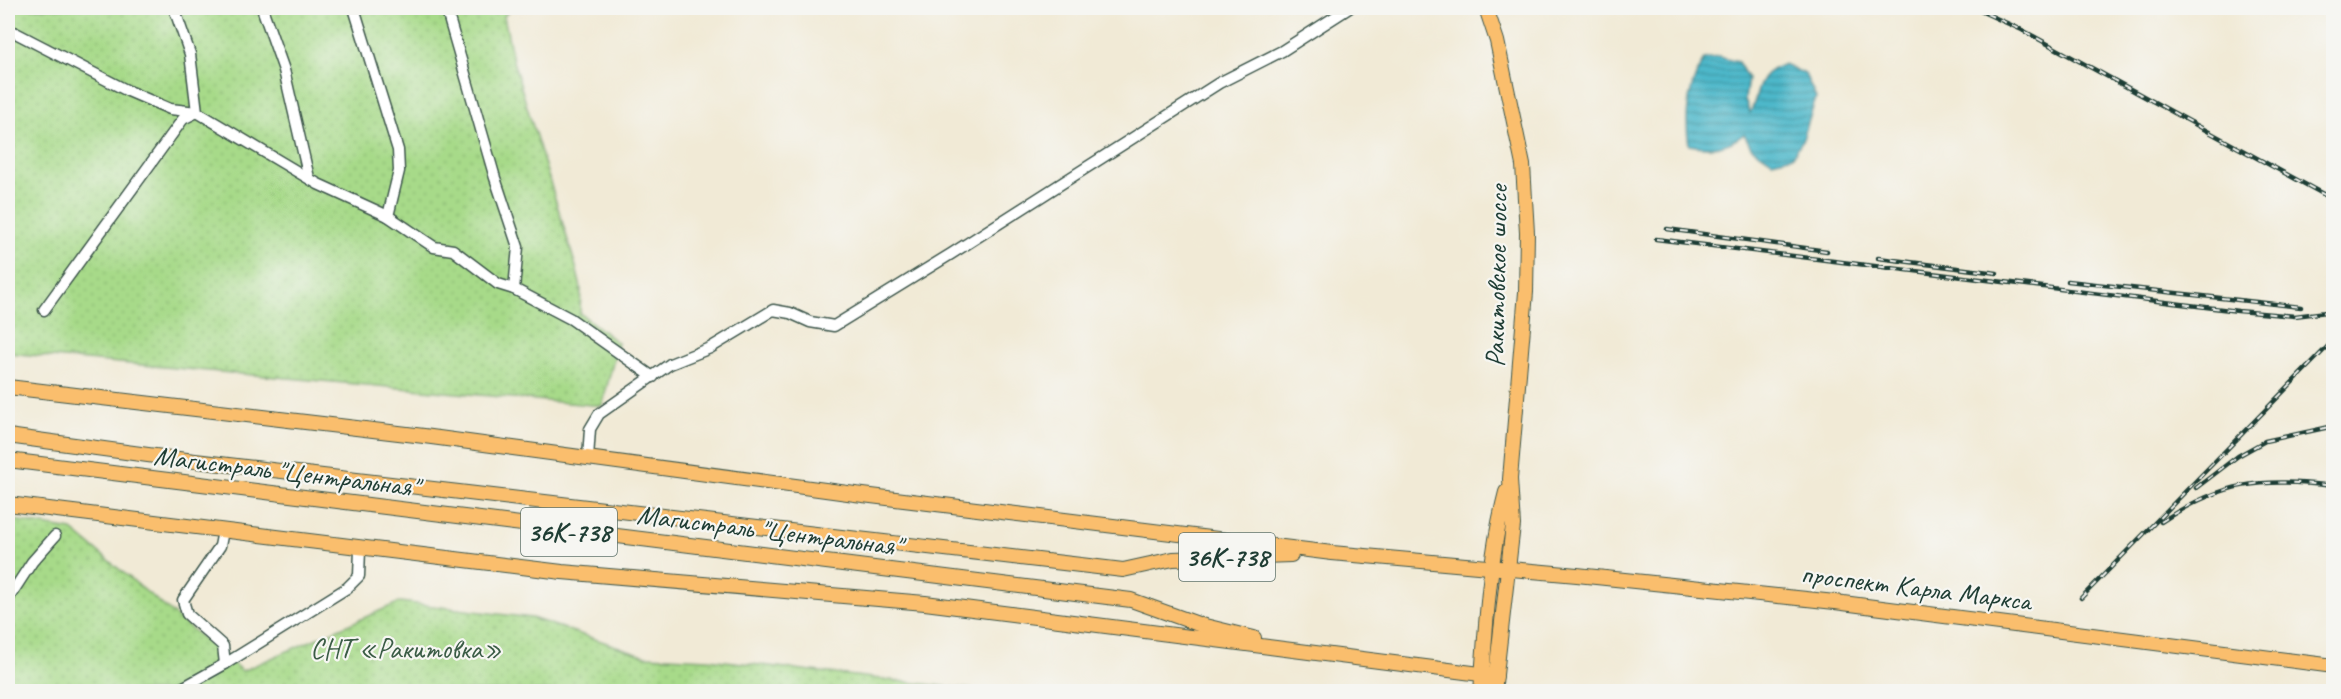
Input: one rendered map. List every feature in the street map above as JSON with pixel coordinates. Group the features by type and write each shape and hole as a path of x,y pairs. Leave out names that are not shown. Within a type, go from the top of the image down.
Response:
{"main road":[{"name":"Ракитовское шоссе","path":"1481,692 1489,675 1509,569 1513,525 1510,478 1526,292 1527,233 1523,165 1497,41 1486,8"},
{"path":"8,387 424,436 1332,553"},
{"name":"Магистраль \"Центральная\"","path":"8,436 170,458 1123,570 1173,559 1332,553"},
{"name":"Магистраль \"Центральная\"","path":"8,460 1131,600 1201,625 1318,654"},
{"name":"Ракитовское шоссе","path":"1494,692 1489,675 1492,568 1498,523 1510,478"},
{"path":"8,504 562,572 925,603 1318,654"},
{"name":"36К-738","path":"1332,553 1492,568"},
{"name":"проспект Карла Маркса","path":"1492,568 1835,602 2334,666"},
{"name":"36К-738","path":"1318,654 1489,675"}],"street":[{"path":"174,8 190,54 197,112"},
{"path":"262,8 284,70 309,178"},
{"path":"354,8 398,150 399,171 388,216"},
{"path":"446,8 495,178 518,247 514,289"},
{"path":"588,458 590,429 599,414 670,364 710,348 773,310 790,313 810,322 834,326 1219,83 1282,51 1349,8"},
{"path":"8,29 128,91 170,109 197,112 309,178 388,216 434,247 453,250 498,284 514,289 572,319 653,376"},
{"path":"44,310 183,119 197,112"},
{"path":"223,531 220,546 183,600 187,614 223,646 225,664"},
{"path":"8,599 32,562 55,537"},
{"path":"175,692 225,664 347,588 359,576 360,549"}],"green space":[{"path":"8,8 512,8 504,16 513,61 576,267 581,288 580,313 618,343 602,406 8,353"},
{"name":"СНТ «Ракитовка»","path":"8,519 72,530 242,671 400,602 532,618 646,656 708,659 984,691 8,691"}],"water":[{"path":"1719,57 1738,62 1748,79 1745,99 1750,113 1760,83 1774,68 1784,64 1805,74 1816,98 1803,139 1793,156 1772,161 1751,147 1744,134 1725,145 1704,147 1689,145 1687,123 1691,90 1704,59"}],"railway":[{"path":"1974,8 2022,30 2334,200"},
{"path":"1667,229 1827,251"},
{"path":"1656,239 2238,311 2295,316 2334,311"},
{"path":"1878,258 1997,273"},
{"path":"2068,281 2301,307"},
{"path":"2081,598 2334,340"},
{"path":"2196,488 2238,456 2265,441 2334,426"},
{"path":"2161,522 2204,498 2243,486 2285,482 2334,486"}]}
